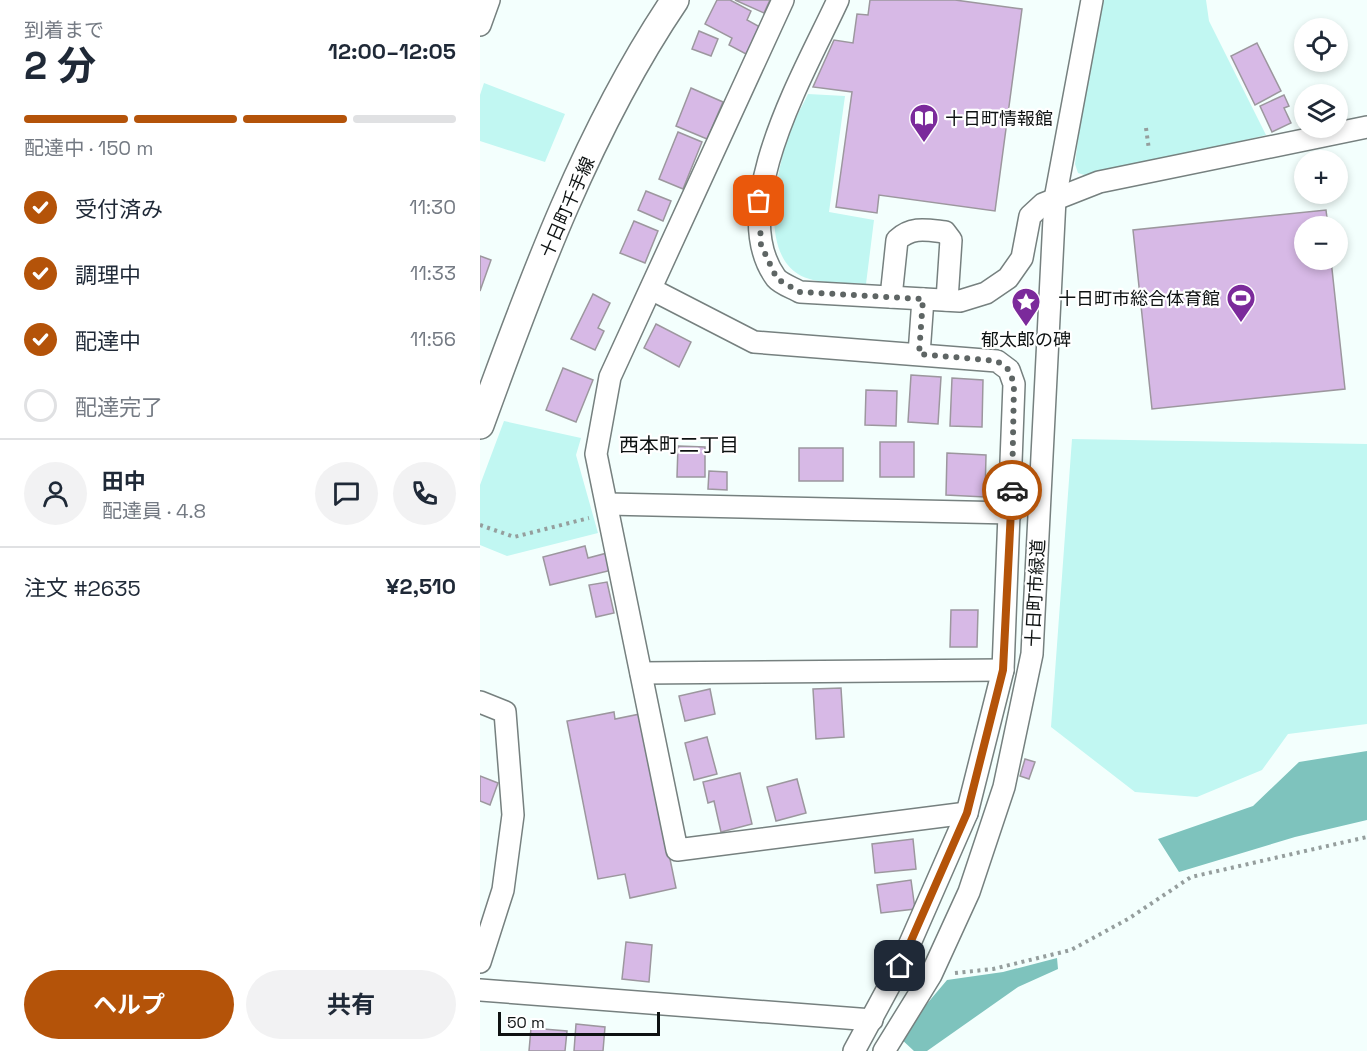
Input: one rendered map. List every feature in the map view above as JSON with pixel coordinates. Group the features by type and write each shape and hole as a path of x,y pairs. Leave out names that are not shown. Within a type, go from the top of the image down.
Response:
{"main road":[{"name":"十日町千手線","path":"480,425 485,394 595,144 644,46 675,0"}],"street":[{"path":"480,25 489,0"},
{"path":"783,0 610,377 596,454 609,508 677,850 967,813"},
{"path":"838,0 771,146 759,201 761,245 777,279 800,292 960,301 986,293 1008,278 1022,258 1030,216 1043,204 1099,182 1367,127"},
{"name":"十日町市緑道","path":"884,1051 931,975 969,892 1004,787 1032,654 1055,199 1092,0"},
{"path":"891,297 897,240 905,232 918,229 945,232 951,240 947,300"},
{"path":"651,289 754,342 997,361 1009,370 1014,384 1011,513 1003,670 967,813 934,894 872,1020 854,1051"},
{"path":"919,354 923,299"},
{"path":"609,508 1011,513"},
{"path":"642,674 1003,670"},
{"path":"480,702 505,712 513,815 503,890 480,962"},
{"path":"480,990 872,1020"}],"path":[{"path":"480,525 514,537 609,508"},
{"path":"931,975 993,969 1071,950 1128,920 1191,877 1367,837"}],"shaded area":[{"path":"1102,0 1206,0 1209,21 1266,135 1094,178 1078,173 1075,164 1085,81"},
{"path":"484,83 565,114 545,162 480,141 480,95"},
{"path":"808,94 845,96 829,212 874,220 866,284 805,278 786,262 778,247 774,210 779,170 790,130"},
{"path":"504,421 581,438 576,455 598,533 507,556 480,545 480,485"},
{"path":"1072,439 1367,444 1367,724 1288,734 1262,770 1197,797 1135,792 1051,727"},
{"path":"1367,751 1367,820 1295,837 1179,872 1158,839 1253,806 1299,762"},
{"path":"1057,958 1058,969 1018,987 927,1051 914,1051 899,1037 947,980 1003,972"}],"building":[{"path":"717,0 730,0 751,11 747,20 760,27 746,54 729,45 732,38 705,24"},
{"path":"735,0 770,0 764,13"},
{"name":"十日町情報館","path":"870,0 955,0 1022,9 995,211 879,195 877,213 836,207 852,92 813,87 834,40 853,43 857,14 868,15"},
{"path":"699,31 718,39 711,56 692,49"},
{"path":"1257,43 1281,91 1255,105 1231,56"},
{"path":"691,88 723,102 707,139 676,126"},
{"path":"1284,95 1289,106 1284,108 1291,123 1272,132 1260,106"},
{"path":"678,132 702,142 683,189 659,179"},
{"path":"646,191 671,201 663,221 638,210"},
{"name":"十日町市総合体育館","path":"1326,210 1327,216 1294,216 1294,270 1332,270 1345,389 1152,409 1133,230"},
{"path":"634,221 658,231 645,263 620,253"},
{"path":"480,256 491,260 480,291"},
{"path":"593,294 610,303 598,328 604,331 595,350 571,339"},
{"path":"656,324 691,342 679,367 644,348"},
{"path":"563,368 593,380 576,422 546,410"},
{"path":"911,375 941,377 938,424 908,422"},
{"path":"952,378 983,380 982,427 950,426"},
{"path":"866,390 897,391 896,426 865,425"},
{"path":"880,442 914,442 914,477 880,477"},
{"path":"678,446 705,447 705,477 677,477"},
{"path":"799,448 843,448 843,481 799,481"},
{"path":"947,453 986,455 985,497 946,495"},
{"path":"709,471 727,472 727,490 708,489"},
{"path":"585,546 588,558 607,553 612,570 550,585 543,557"},
{"path":"607,582 614,613 596,617 589,585"},
{"path":"951,610 978,610 977,647 950,647"},
{"path":"841,688 844,737 816,739 813,689"},
{"path":"710,689 715,714 685,721 679,696"},
{"path":"614,712 615,719 640,714 676,888 630,898 625,874 598,879 567,721"},
{"path":"707,737 717,774 694,780 685,743"},
{"path":"1025,759 1035,762 1029,779 1020,776"},
{"path":"740,773 752,824 721,832 714,801 708,803 703,782"},
{"path":"480,776 498,783 490,805 480,801"},
{"path":"797,779 806,813 776,821 767,787"},
{"path":"913,839 916,869 875,873 872,844"},
{"path":"911,880 915,909 881,913 877,885"},
{"path":"626,942 652,945 649,982 622,979"},
{"path":"576,1024 605,1027 603,1051 574,1051"},
{"path":"531,1028 567,1031 565,1051 529,1051"}],"way so far":[{"path":"759,201 761,245 777,279 800,292 923,299 919,354 997,361 1009,370 1014,384 1012,490"}],"place":[{"name":"十日町情報館","path":"924,144"},
{"name":"十日町市総合体育館","path":"1241,324"},
{"name":"郁太郎の碑","path":"1026,328"}],"district":[{"name":"西本町二丁目","path":"679,445"}],"route":[{"path":"900,966 934,894 967,813 1003,670 1012,490"}]}
